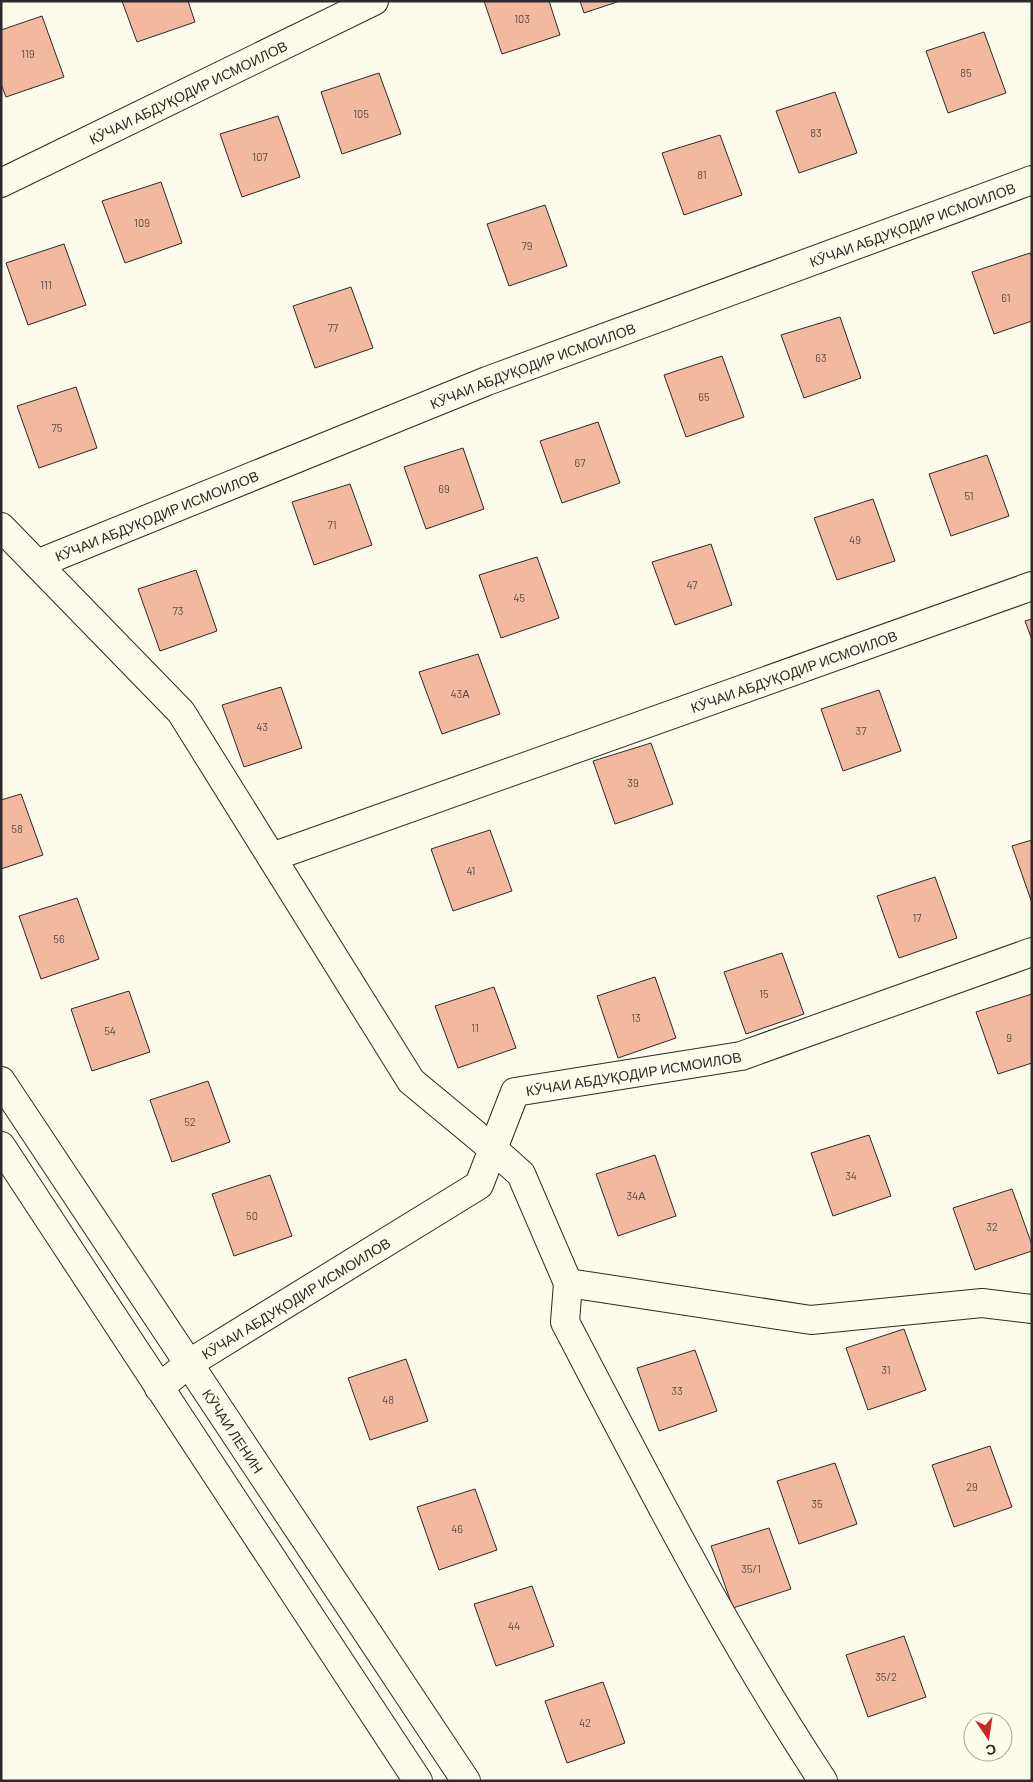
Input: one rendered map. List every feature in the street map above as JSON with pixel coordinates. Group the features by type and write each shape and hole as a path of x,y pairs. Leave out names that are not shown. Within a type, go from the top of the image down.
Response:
{"street":[{"name":"КӮЧАИ АБДУҚОДИР ИСМОИЛОВ","path":"1,183 374,1"},
{"name":"КӮЧАИ АБДУҚОДИР ИСМОИЛОВ","path":"37,564 487,382 1032,180"},
{"path":"1,527 180,712 411,1081 521,1174 568,1283 564,1322 682,1545 796,1740 823,1781"},
{"name":"КӮЧАИ АБДУҚОДИР ИСМОИЛОВ","path":"272,858 1032,586"},
{"name":"КӮЧАИ АБДУҚОДИР ИСМОИЛОВ","path":"159,1388 188,1364 479,1185 515,1092 741,1056 1032,952"},
{"name":"КӮЧАИ ЛЕНИН","path":"1,1081 466,1781"},
{"path":"1,1146 418,1781"},
{"path":"568,1283 811,1320 982,1303 1032,1309"}],"building":[{"path":"122,1 188,1 195,22 137,42"},
{"path":"484,1 549,1 560,35 502,54"},
{"path":"580,1 620,1 584,13"},
{"path":"42,16 64,77 6,97 1,84 1,30"},
{"path":"984,32 1006,93 948,113 926,51"},
{"path":"379,73 401,134 342,154 321,92"},
{"path":"835,92 857,153 799,173 776,111"},
{"path":"278,116 300,177 242,197 220,134"},
{"path":"720,135 742,195 684,215 662,153"},
{"path":"161,182 182,243 125,263 102,201"},
{"path":"545,205 567,266 509,286 487,224"},
{"path":"64,244 86,305 28,325 6,263"},
{"path":"1030,253 1032,258 1032,321 994,334 972,272"},
{"path":"351,287 373,348 315,368 293,306"},
{"path":"840,317 861,378 804,398 781,335"},
{"path":"722,356 744,417 686,437 664,375"},
{"path":"76,387 97,448 39,468 17,406"},
{"path":"598,422 620,483 562,503 540,441"},
{"path":"463,448 484,509 426,529 404,467"},
{"path":"987,455 1009,516 951,536 929,474"},
{"path":"350,484 372,545 314,565 292,502"},
{"path":"873,499 895,561 837,580 814,518"},
{"path":"711,544 732,605 675,625 652,562"},
{"path":"537,557 559,618 501,638 479,575"},
{"path":"196,570 217,631 160,651 138,589"},
{"path":"1032,619 1032,640 1025,621"},
{"path":"478,654 500,714 442,734 419,672"},
{"path":"281,687 302,748 244,767 222,705"},
{"path":"879,690 901,751 843,771 821,709"},
{"path":"651,743 673,804 615,824 593,761"},
{"path":"21,794 43,855 1,869 1,800"},
{"path":"490,830 512,891 453,911 431,849"},
{"path":"1032,840 1032,903 1012,846"},
{"path":"935,877 957,938 899,958 877,896"},
{"path":"77,898 99,959 41,979 19,916"},
{"path":"782,953 804,1014 746,1034 724,972"},
{"path":"655,977 676,1038 618,1058 597,996"},
{"path":"494,987 516,1048 458,1068 435,1006"},
{"path":"129,991 150,1052 92,1071 71,1009"},
{"path":"1032,994 1032,1063 998,1074 976,1012"},
{"path":"208,1081 230,1142 172,1162 150,1100"},
{"path":"869,1135 891,1196 833,1216 811,1153"},
{"path":"655,1155 676,1216 618,1236 596,1174"},
{"path":"270,1175 292,1236 234,1256 212,1194"},
{"path":"1012,1189 1032,1245 1032,1251 975,1270 953,1208"},
{"path":"904,1329 926,1390 868,1410 846,1348"},
{"path":"695,1350 717,1411 659,1431 637,1368"},
{"path":"406,1359 428,1421 370,1440 348,1378"},
{"path":"990,1446 1012,1507 954,1527 932,1465"},
{"path":"835,1463 857,1524 799,1544 777,1481"},
{"path":"475,1489 497,1550 439,1570 417,1507"},
{"path":"769,1528 791,1589 733,1608 711,1546"},
{"path":"532,1586 554,1646 496,1666 474,1604"},
{"path":"904,1636 926,1697 868,1717 846,1655"},
{"path":"603,1682 625,1743 567,1763 545,1701"}]}
